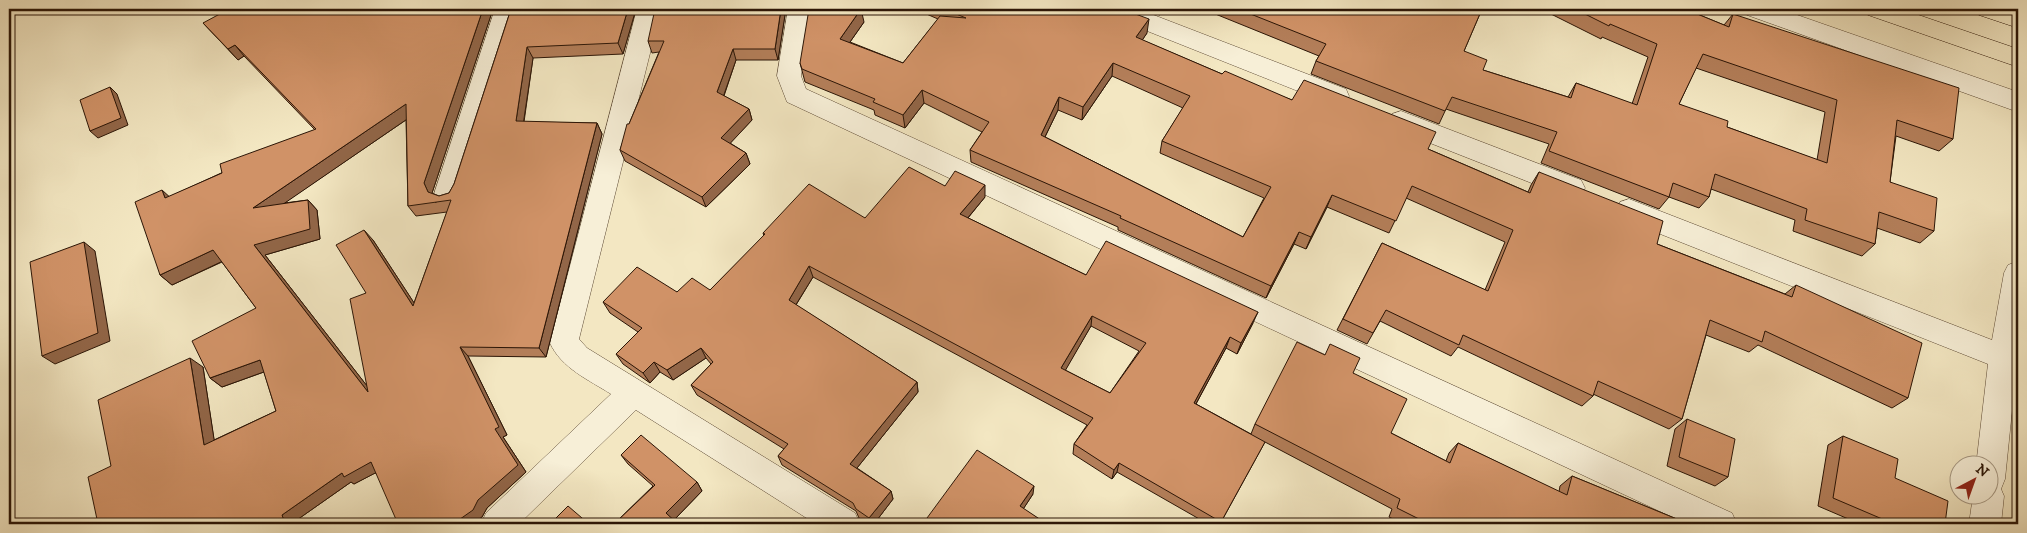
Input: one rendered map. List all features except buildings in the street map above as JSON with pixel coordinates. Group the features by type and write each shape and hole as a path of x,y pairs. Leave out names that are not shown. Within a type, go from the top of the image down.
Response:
{"main road":[{"path":"1876,9 2018,58"},
{"path":"1987,9 2018,19"}],"street":[{"path":"447,194 507,9"},
{"path":"649,9 564,344 577,357 844,524"},
{"path":"800,9 789,76 796,95 1721,524"},
{"path":"1115,9 1356,103"},
{"path":"1755,9 2018,102"},
{"path":"1383,114 2003,357"},
{"path":"1992,456 2003,357 2018,273"},
{"path":"503,522 634,392"},
{"path":"1985,524 1987,506"}]}
